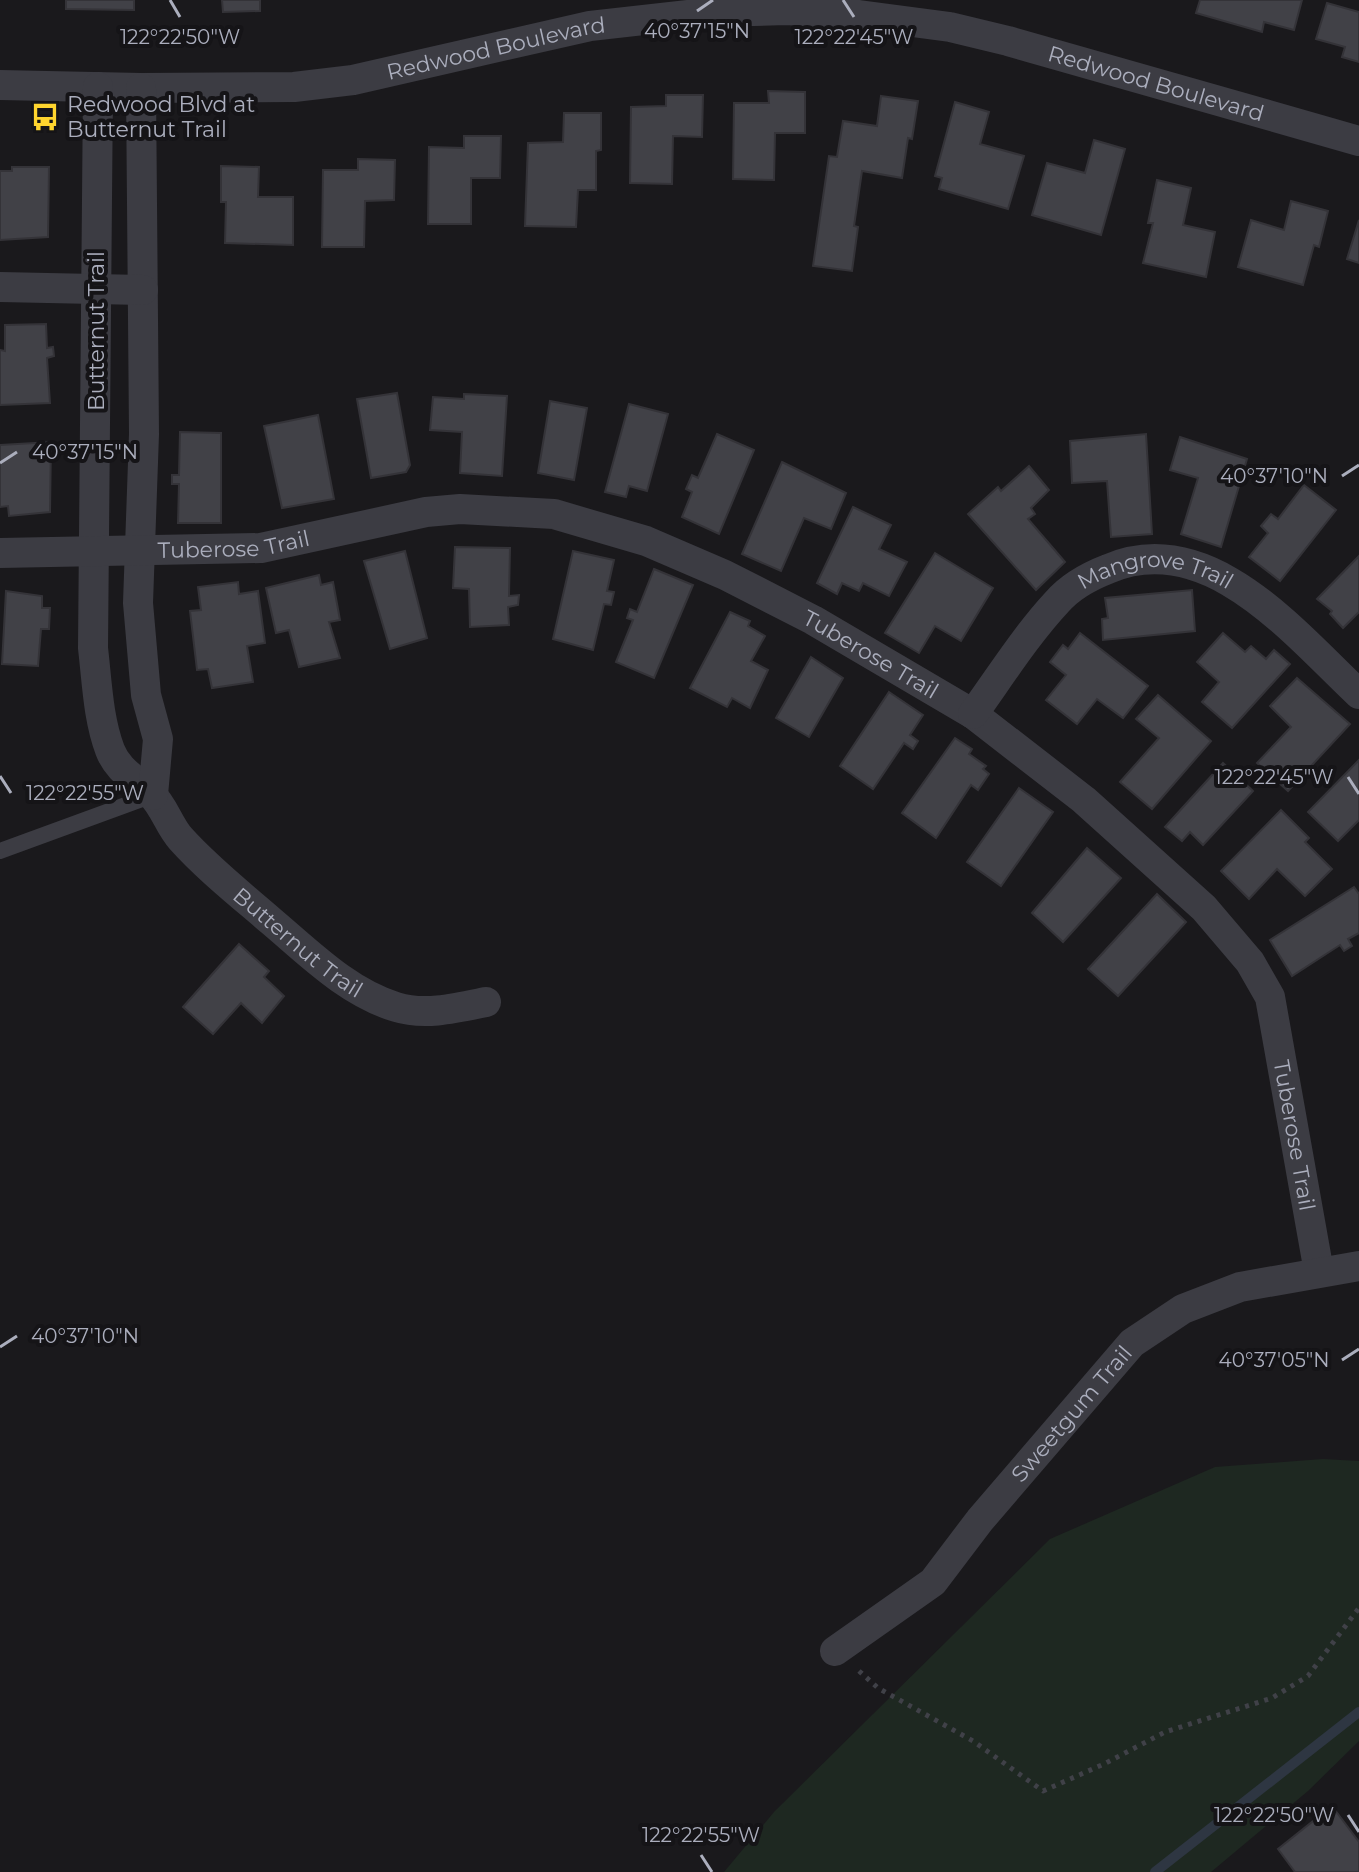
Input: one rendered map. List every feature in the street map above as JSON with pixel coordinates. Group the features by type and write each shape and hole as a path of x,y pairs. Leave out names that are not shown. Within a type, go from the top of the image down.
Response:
{"street":[{"name":"Redwood Boulevard","path":"0,85 294,87 353,80 590,26 714,12 787,10 859,15 950,27 1359,141"},
{"name":"Butternut Trail","path":"98,87 93,648 99,704 110,751 122,771 153,795 179,837 189,847 327,969 352,986 396,1007 417,1011 446,1010 486,1002"},
{"path":"141,88 143,290 138,603 146,695 158,739 153,795"},
{"path":"0,287 143,290"},
{"name":"Tuberose Trail","path":"0,553 261,548 426,512 460,509 554,514 646,541 725,575 813,620 973,714 1084,800 1204,908 1250,962 1270,997 1319,1272"},
{"name":"Mangrove Trail","path":"973,714 1058,600 1090,576 1118,564 1138,560 1187,564 1212,571 1234,583 1275,615 1359,694"},
{"name":"Sweetgum Trail","path":"835,1651 933,1582 980,1520 1132,1343 1183,1309 1240,1287 1359,1266"}],"lane":[{"path":"0,851 153,795"}],"path":[{"path":"835,1651 878,1688 973,1741 1043,1791 1165,1732 1272,1698 1308,1676 1359,1608"}],"shaded area":[{"path":"1323,1459 1359,1461 1359,1741 1308,1791 1211,1872 724,1872 774,1812 1050,1539 1215,1467"}],"building":[{"path":"66,0 134,0 134,10 66,9"},
{"path":"222,0 260,0 260,11 223,12"},
{"path":"1200,0 1302,0 1294,30 1264,22 1262,32 1196,13"},
{"path":"1327,3 1359,12 1359,62 1342,57 1345,47 1316,39"},
{"path":"768,91 805,92 805,133 775,133 774,180 733,179 734,103 769,103"},
{"path":"666,95 703,95 702,137 673,136 672,184 630,183 631,107 666,106"},
{"path":"881,96 918,101 902,178 862,171 854,226 858,227 852,271 813,266 829,156 837,157 843,121 877,126"},
{"path":"955,102 989,112 980,144 1024,156 1008,209 939,189 942,178 935,176"},
{"path":"564,113 601,113 601,150 596,151 596,190 578,190 576,227 525,226 528,143 563,142"},
{"path":"464,136 501,136 500,178 471,178 471,224 428,224 429,147 464,148"},
{"path":"1094,140 1125,149 1101,235 1032,215 1047,163 1085,173"},
{"path":"358,159 395,160 394,200 365,201 364,247 322,247 323,170 358,170"},
{"path":"221,166 259,167 258,197 293,197 293,245 225,243 226,202 221,202"},
{"path":"12,167 49,167 48,237 0,240 0,171 12,171"},
{"path":"1157,180 1191,188 1183,225 1215,232 1206,277 1143,263 1153,223 1148,223"},
{"path":"1291,201 1328,211 1319,247 1314,245 1303,285 1238,267 1251,220 1284,230"},
{"path":"1359,220 1359,263 1347,259"},
{"path":"46,324 47,348 53,347 54,356 47,358 50,403 0,405 0,350 5,351 5,325"},
{"path":"397,393 410,465 406,472 371,478 357,399"},
{"path":"464,394 507,396 502,476 460,473 462,432 430,430 433,397 464,399"},
{"path":"550,401 587,408 574,480 538,473"},
{"path":"629,404 668,414 647,491 629,486 626,497 605,492"},
{"path":"318,415 334,499 282,508 264,426"},
{"path":"180,432 221,433 221,523 178,523 179,484 172,484 172,475 179,475"},
{"path":"717,434 754,450 719,534 682,517 692,492 686,489 692,475 698,478"},
{"path":"1146,434 1152,534 1111,537 1107,481 1072,483 1070,441"},
{"path":"1180,437 1247,459 1221,547 1181,534 1198,478 1170,470"},
{"path":"51,442 50,512 9,516 8,506 0,507 0,445"},
{"path":"782,462 846,493 831,529 804,518 781,571 742,554"},
{"path":"1029,466 1049,490 1031,508 1035,514 1028,519 1065,562 1036,590 968,514 998,487 1001,491"},
{"path":"1304,485 1336,510 1280,581 1249,557 1268,533 1261,526 1271,514 1278,519"},
{"path":"853,507 891,525 879,549 907,562 889,596 863,583 859,591 842,583 837,594 817,583"},
{"path":"455,547 510,548 509,596 519,595 518,605 508,607 509,625 470,627 469,589 453,588"},
{"path":"405,551 427,638 390,649 364,561"},
{"path":"573,551 614,560 607,591 614,592 611,605 604,604 593,650 553,639"},
{"path":"935,553 993,588 961,641 935,626 919,653 885,633"},
{"path":"1359,556 1359,612 1343,628 1330,614 1332,611 1317,599"},
{"path":"654,569 693,585 654,678 616,662 633,620 627,618 630,609 637,612"},
{"path":"319,575 321,585 333,582 340,620 329,622 340,658 299,667 289,630 276,633 266,588"},
{"path":"238,582 239,594 258,591 265,643 247,646 253,682 212,688 208,669 197,670 190,611 201,610 198,587"},
{"path":"1192,590 1195,631 1103,640 1102,619 1108,618 1105,598"},
{"path":"6,591 42,596 42,608 50,608 49,629 41,629 38,666 2,664"},
{"path":"730,612 750,621 748,626 765,636 751,661 768,670 750,708 732,698 727,707 690,688"},
{"path":"1080,633 1148,686 1123,718 1097,699 1077,724 1046,700 1066,675 1050,662 1063,645 1068,649"},
{"path":"1223,633 1245,652 1251,646 1266,659 1274,650 1290,664 1232,728 1202,702 1219,682 1197,662"},
{"path":"811,657 843,678 809,737 776,718"},
{"path":"1297,678 1350,724 1288,791 1257,763 1291,727 1270,706"},
{"path":"889,692 923,715 910,735 918,741 913,749 904,743 873,789 840,766"},
{"path":"1158,695 1211,741 1152,809 1120,782 1159,738 1136,719"},
{"path":"955,738 972,749 969,754 986,766 983,769 989,774 978,790 971,785 936,838 902,813"},
{"path":"1359,760 1359,820 1338,841 1308,812"},
{"path":"1223,763 1253,791 1203,845 1190,832 1182,841 1165,827"},
{"path":"1019,788 1053,812 1001,886 967,862"},
{"path":"1281,810 1309,838 1305,842 1332,869 1305,896 1277,869 1249,899 1221,871"},
{"path":"1087,848 1121,878 1063,942 1032,913"},
{"path":"1354,887 1359,894 1359,933 1348,939 1352,946 1344,951 1340,945 1292,976 1270,940"},
{"path":"1157,894 1186,922 1118,996 1088,969"},
{"path":"239,944 269,971 264,977 284,996 262,1023 241,1003 213,1034 183,1007"},
{"path":"1332,1806 1359,1842 1359,1872 1295,1872 1278,1849"}],"waterway":[{"path":"1155,1872 1359,1712"}],"place":[{"name":"Redwood Blvd at Butternut Trail","path":"45,117"}]}
